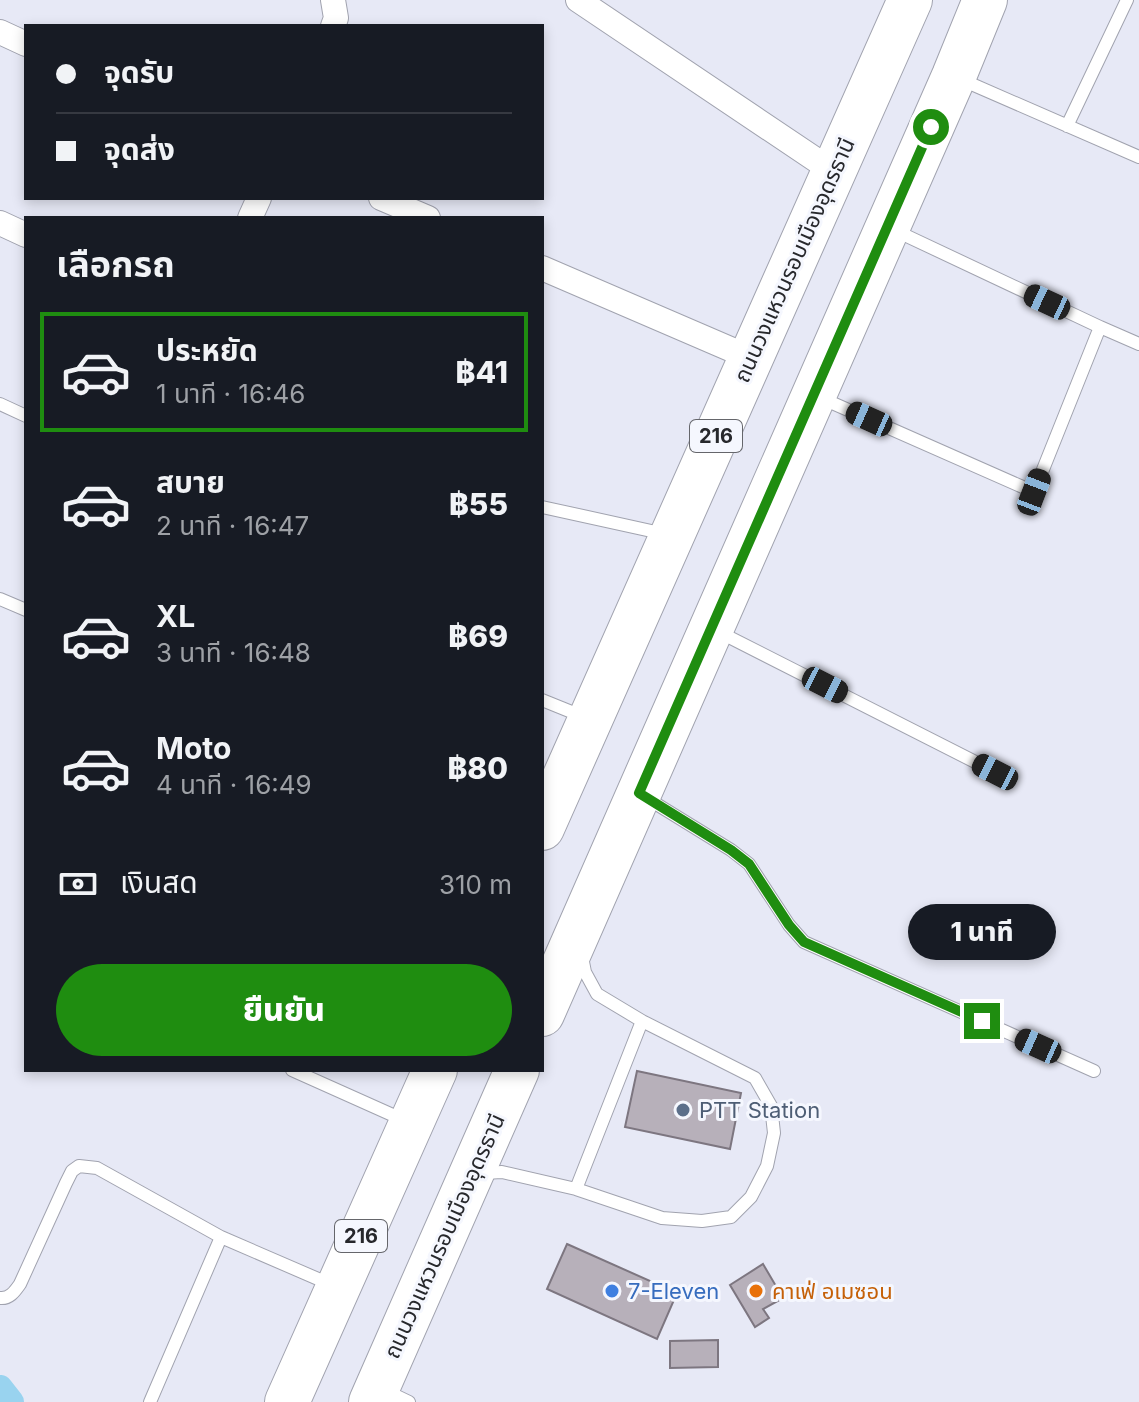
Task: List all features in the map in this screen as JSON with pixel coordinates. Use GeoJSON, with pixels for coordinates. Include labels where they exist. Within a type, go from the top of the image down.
{"type":"FeatureCollection","features":[{"type":"Feature","properties":{"kind":"highway","name":"ถนนวงแหวนรอบเมืองอุดรธานี"},"geometry":{"type":"LineString","coordinates":[[544,823],[910,0]]}},
{"type":"Feature","properties":{"kind":"highway"},"geometry":{"type":"LineString","coordinates":[[544,1009],[985,0]]}},
{"type":"Feature","properties":{"kind":"highway","name":"216"},"geometry":{"type":"LineString","coordinates":[[287,1402],[434,1072]]}},
{"type":"Feature","properties":{"kind":"highway","name":"ถนนวงแหวนรอบเมืองอุดรธานี"},"geometry":{"type":"LineString","coordinates":[[386,1397],[464,1193],[516,1072]]}},
{"type":"Feature","properties":{"kind":"street"},"geometry":{"type":"LineString","coordinates":[[333,0],[336,18],[334,24]]}},
{"type":"Feature","properties":{"kind":"street"},"geometry":{"type":"LineString","coordinates":[[578,0],[834,172]]}},
{"type":"Feature","properties":{"kind":"street"},"geometry":{"type":"LineString","coordinates":[[0,32],[24,43]]}},
{"type":"Feature","properties":{"kind":"street"},"geometry":{"type":"LineString","coordinates":[[386,200],[423,216]]}},
{"type":"Feature","properties":{"kind":"street"},"geometry":{"type":"LineString","coordinates":[[0,223],[24,234]]}},
{"type":"Feature","properties":{"kind":"street"},"geometry":{"type":"LineString","coordinates":[[544,269],[751,358]]}},
{"type":"Feature","properties":{"kind":"lane"},"geometry":{"type":"LineString","coordinates":[[1067,126],[1127,0]]}},
{"type":"Feature","properties":{"kind":"lane"},"geometry":{"type":"LineString","coordinates":[[954,76],[1139,157]]}},
{"type":"Feature","properties":{"kind":"lane"},"geometry":{"type":"LineString","coordinates":[[887,227],[1139,344]]}},
{"type":"Feature","properties":{"kind":"lane"},"geometry":{"type":"LineString","coordinates":[[814,395],[1034,492],[1100,327]]}},
{"type":"Feature","properties":{"kind":"lane"},"geometry":{"type":"LineString","coordinates":[[0,404],[24,415]]}},
{"type":"Feature","properties":{"kind":"lane"},"geometry":{"type":"LineString","coordinates":[[544,508],[672,536]]}},
{"type":"Feature","properties":{"kind":"lane"},"geometry":{"type":"LineString","coordinates":[[0,599],[24,609]]}},
{"type":"Feature","properties":{"kind":"lane"},"geometry":{"type":"LineString","coordinates":[[711,627],[995,772]]}},
{"type":"Feature","properties":{"kind":"lane"},"geometry":{"type":"LineString","coordinates":[[544,701],[590,719]]}},
{"type":"Feature","properties":{"kind":"lane"},"geometry":{"type":"LineString","coordinates":[[639,793],[749,864],[789,925],[804,942],[1094,1071]]}},
{"type":"Feature","properties":{"kind":"lane"},"geometry":{"type":"LineString","coordinates":[[464,1193],[484,1173],[502,1172],[576,1189],[662,1218],[702,1221],[731,1217],[751,1197],[767,1166],[774,1133],[771,1106],[755,1078],[642,1021],[597,994],[585,972],[577,934]]}},
{"type":"Feature","properties":{"kind":"lane"},"geometry":{"type":"LineString","coordinates":[[576,1189],[642,1021]]}},
{"type":"Feature","properties":{"kind":"lane"},"geometry":{"type":"LineString","coordinates":[[298,1072],[411,1124]]}},
{"type":"Feature","properties":{"kind":"lane"},"geometry":{"type":"LineString","coordinates":[[0,1298],[13,1294],[20,1284],[72,1171],[79,1166],[97,1168],[221,1237],[338,1288]]}},
{"type":"Feature","properties":{"kind":"lane"},"geometry":{"type":"LineString","coordinates":[[150,1402],[221,1237]]}},
{"type":"Feature","properties":{"kind":"building","name":"PTT Station"},"geometry":{"type":"Polygon","coordinates":[[[637,1071],[741,1093],[730,1149],[625,1127],[637,1071]]]}},
{"type":"Feature","properties":{"kind":"building","name":"7-Eleven"},"geometry":{"type":"Polygon","coordinates":[[[567,1244],[677,1293],[657,1339],[547,1289],[567,1244]]]}},
{"type":"Feature","properties":{"kind":"building","name":"คาเฟ่ อเมซอน"},"geometry":{"type":"Polygon","coordinates":[[[763,1264],[783,1298],[763,1309],[769,1318],[755,1327],[730,1285],[763,1264]]]}},
{"type":"Feature","properties":{"kind":"building"},"geometry":{"type":"Polygon","coordinates":[[[718,1340],[718,1367],[670,1368],[670,1341],[718,1340]]]}},
{"type":"Feature","properties":{"kind":"waterway"},"geometry":{"type":"LineString","coordinates":[[0,1388],[11,1402]]}},
{"type":"Feature","properties":{"kind":"place","name":"PTT Station"},"geometry":{"type":"Point","coordinates":[683,1110]}},
{"type":"Feature","properties":{"kind":"place","name":"7-Eleven"},"geometry":{"type":"Point","coordinates":[612,1291]}},
{"type":"Feature","properties":{"kind":"place","name":"คาเฟ่ อเมซอน"},"geometry":{"type":"Point","coordinates":[756,1291]}},
{"type":"Feature","properties":{"kind":"route"},"geometry":{"type":"LineString","coordinates":[[931,127],[639,793],[749,864],[789,925],[804,942],[982,1021]]}}]}
